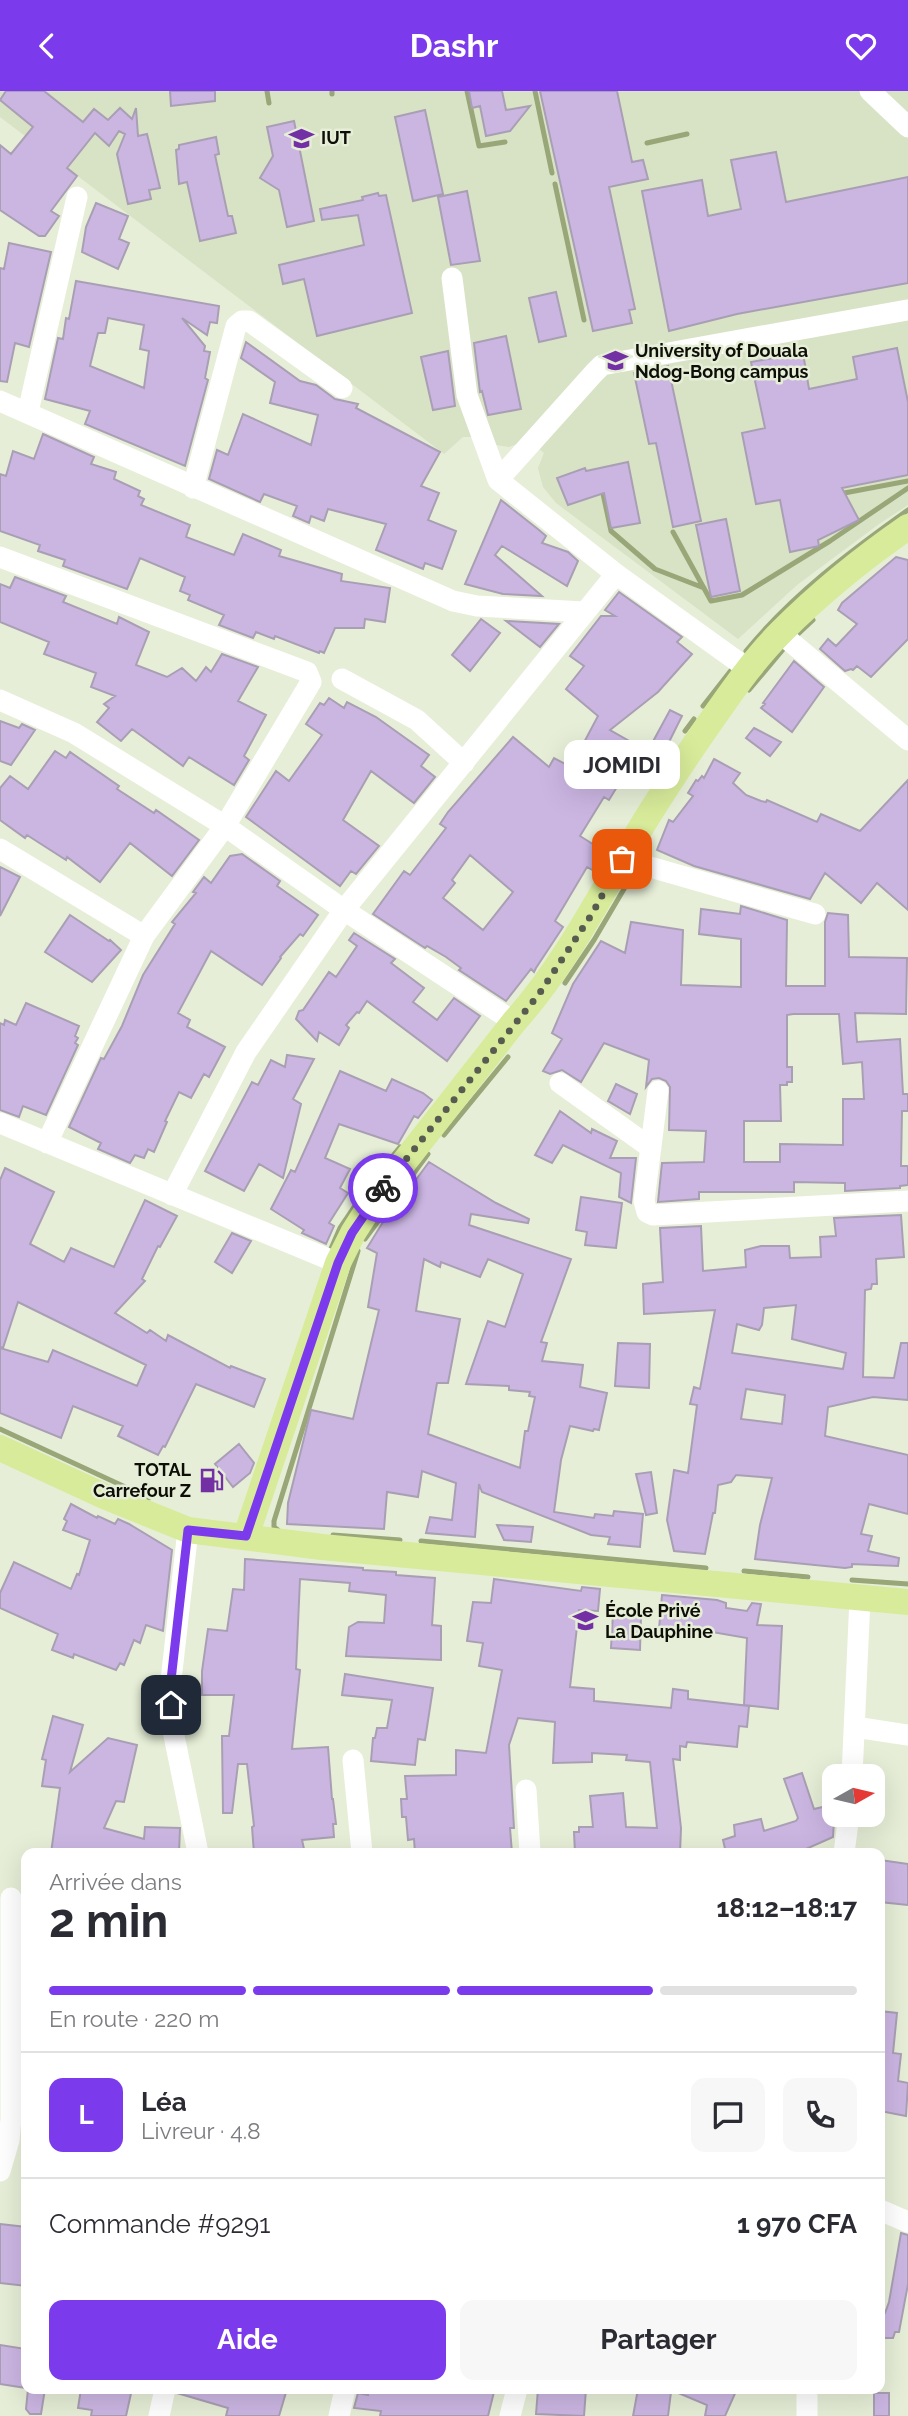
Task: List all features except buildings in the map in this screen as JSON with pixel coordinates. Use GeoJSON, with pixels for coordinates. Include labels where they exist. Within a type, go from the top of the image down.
{"type":"FeatureCollection","features":[{"type":"Feature","properties":{"kind":"main road"},"geometry":{"type":"LineString","coordinates":[[246,1536],[338,1263],[352,1233],[372,1203],[539,994],[687,754],[748,669],[780,633],[838,580],[905,535]]}},
{"type":"Feature","properties":{"kind":"main road"},"geometry":{"type":"LineString","coordinates":[[0,1448],[104,1496],[188,1530],[335,1549],[908,1602]]}},
{"type":"Feature","properties":{"kind":"street"},"geometry":{"type":"LineString","coordinates":[[870,91],[908,127]]}},
{"type":"Feature","properties":{"kind":"street"},"geometry":{"type":"LineString","coordinates":[[28,412],[78,197]]}},
{"type":"Feature","properties":{"kind":"street"},"geometry":{"type":"LineString","coordinates":[[452,278],[467,395],[498,480],[616,574],[748,669]]}},
{"type":"Feature","properties":{"kind":"street"},"geometry":{"type":"LineString","coordinates":[[498,480],[603,365],[907,310]]}},
{"type":"Feature","properties":{"kind":"street"},"geometry":{"type":"LineString","coordinates":[[193,488],[236,326],[242,321],[249,321],[342,388]]}},
{"type":"Feature","properties":{"kind":"street"},"geometry":{"type":"LineString","coordinates":[[0,401],[453,601],[477,606],[584,612]]}},
{"type":"Feature","properties":{"kind":"street"},"geometry":{"type":"LineString","coordinates":[[0,557],[307,672],[311,682],[225,826],[144,936],[47,1143]]}},
{"type":"Feature","properties":{"kind":"street"},"geometry":{"type":"LineString","coordinates":[[172,1195],[246,1052],[344,910],[616,574]]}},
{"type":"Feature","properties":{"kind":"street"},"geometry":{"type":"LineString","coordinates":[[780,633],[908,740]]}},
{"type":"Feature","properties":{"kind":"street"},"geometry":{"type":"LineString","coordinates":[[342,679],[417,719],[464,763]]}},
{"type":"Feature","properties":{"kind":"street"},"geometry":{"type":"LineString","coordinates":[[0,700],[74,733],[225,826],[344,910],[514,1023]]}},
{"type":"Feature","properties":{"kind":"street"},"geometry":{"type":"LineString","coordinates":[[0,849],[144,936]]}},
{"type":"Feature","properties":{"kind":"street"},"geometry":{"type":"LineString","coordinates":[[622,859],[815,914]]}},
{"type":"Feature","properties":{"kind":"street"},"geometry":{"type":"LineString","coordinates":[[560,1083],[651,1148]]}},
{"type":"Feature","properties":{"kind":"street"},"geometry":{"type":"LineString","coordinates":[[658,1091],[644,1201],[647,1212],[653,1215],[908,1201]]}},
{"type":"Feature","properties":{"kind":"street"},"geometry":{"type":"LineString","coordinates":[[0,1123],[338,1263]]}},
{"type":"Feature","properties":{"kind":"street"},"geometry":{"type":"LineString","coordinates":[[188,1530],[170,1689],[171,1721],[197,1848]]}},
{"type":"Feature","properties":{"kind":"street"},"geometry":{"type":"LineString","coordinates":[[853,1764],[860,1598]]}},
{"type":"Feature","properties":{"kind":"street"},"geometry":{"type":"LineString","coordinates":[[855,1727],[908,1735]]}},
{"type":"Feature","properties":{"kind":"street"},"geometry":{"type":"LineString","coordinates":[[354,1760],[362,1848]]}},
{"type":"Feature","properties":{"kind":"street"},"geometry":{"type":"LineString","coordinates":[[526,1790],[530,1848]]}},
{"type":"Feature","properties":{"kind":"street"},"geometry":{"type":"LineString","coordinates":[[845,1848],[847,1827]]}},
{"type":"Feature","properties":{"kind":"street"},"geometry":{"type":"LineString","coordinates":[[0,2171],[9,2140],[11,2119],[13,1899]]}},
{"type":"Feature","properties":{"kind":"street"},"geometry":{"type":"LineString","coordinates":[[885,2212],[908,2222]]}},
{"type":"Feature","properties":{"kind":"street"},"geometry":{"type":"LineString","coordinates":[[159,2416],[164,2394]]}},
{"type":"Feature","properties":{"kind":"street"},"geometry":{"type":"LineString","coordinates":[[339,2416],[344,2394]]}},
{"type":"Feature","properties":{"kind":"street"},"geometry":{"type":"LineString","coordinates":[[510,2416],[516,2394]]}},
{"type":"Feature","properties":{"kind":"street"},"geometry":{"type":"LineString","coordinates":[[807,2394],[807,2416]]}},
{"type":"Feature","properties":{"kind":"shaded area","name":"University of Douala Ndog-Bong campus"},"geometry":{"type":"Polygon","coordinates":[[[0,91],[908,91],[908,505],[797,585],[738,639],[556,503],[543,487],[538,468],[544,453],[525,437],[509,447],[490,444],[483,437],[463,437],[444,454],[0,117],[0,91]]]}},
{"type":"Feature","properties":{"kind":"waterway"},"geometry":{"type":"LineString","coordinates":[[267,91],[269,103]]}},
{"type":"Feature","properties":{"kind":"waterway"},"geometry":{"type":"LineString","coordinates":[[467,91],[479,146],[505,142]]}},
{"type":"Feature","properties":{"kind":"waterway"},"geometry":{"type":"LineString","coordinates":[[535,91],[552,173]]}},
{"type":"Feature","properties":{"kind":"waterway"},"geometry":{"type":"LineString","coordinates":[[647,143],[687,134]]}},
{"type":"Feature","properties":{"kind":"waterway"},"geometry":{"type":"LineString","coordinates":[[555,184],[584,320]]}},
{"type":"Feature","properties":{"kind":"waterway"},"geometry":{"type":"LineString","coordinates":[[839,494],[908,481]]}},
{"type":"Feature","properties":{"kind":"waterway"},"geometry":{"type":"LineString","coordinates":[[673,532],[711,601],[742,595],[830,541],[908,488]]}},
{"type":"Feature","properties":{"kind":"waterway"},"geometry":{"type":"LineString","coordinates":[[602,489],[611,531],[655,569],[704,588]]}},
{"type":"Feature","properties":{"kind":"waterway"},"geometry":{"type":"LineString","coordinates":[[746,651],[782,611],[822,575],[908,510]]}},
{"type":"Feature","properties":{"kind":"waterway"},"geometry":{"type":"LineString","coordinates":[[797,635],[813,620]]}},
{"type":"Feature","properties":{"kind":"waterway"},"geometry":{"type":"LineString","coordinates":[[749,690],[786,646]]}},
{"type":"Feature","properties":{"kind":"waterway"},"geometry":{"type":"LineString","coordinates":[[703,706],[732,669]]}},
{"type":"Feature","properties":{"kind":"waterway"},"geometry":{"type":"LineString","coordinates":[[685,731],[694,719]]}},
{"type":"Feature","properties":{"kind":"waterway"},"geometry":{"type":"LineString","coordinates":[[656,780],[662,770]]}},
{"type":"Feature","properties":{"kind":"waterway"},"geometry":{"type":"LineString","coordinates":[[565,983],[634,872]]}},
{"type":"Feature","properties":{"kind":"waterway"},"geometry":{"type":"LineString","coordinates":[[444,1135],[508,1057]]}},
{"type":"Feature","properties":{"kind":"waterway"},"geometry":{"type":"LineString","coordinates":[[373,1180],[400,1147]]}},
{"type":"Feature","properties":{"kind":"waterway"},"geometry":{"type":"LineString","coordinates":[[365,1239],[428,1154]]}},
{"type":"Feature","properties":{"kind":"waterway"},"geometry":{"type":"LineString","coordinates":[[330,1251],[340,1228],[365,1191]]}},
{"type":"Feature","properties":{"kind":"waterway"},"geometry":{"type":"LineString","coordinates":[[278,1530],[274,1527],[274,1521],[358,1251]]}},
{"type":"Feature","properties":{"kind":"waterway"},"geometry":{"type":"LineString","coordinates":[[0,1429],[149,1498]]}},
{"type":"Feature","properties":{"kind":"waterway"},"geometry":{"type":"LineString","coordinates":[[333,1535],[400,1540]]}},
{"type":"Feature","properties":{"kind":"waterway"},"geometry":{"type":"LineString","coordinates":[[421,1541],[706,1568]]}},
{"type":"Feature","properties":{"kind":"waterway"},"geometry":{"type":"LineString","coordinates":[[744,1571],[808,1577]]}},
{"type":"Feature","properties":{"kind":"waterway"},"geometry":{"type":"LineString","coordinates":[[852,1580],[908,1584]]}},
{"type":"Feature","properties":{"kind":"way so far"},"geometry":{"type":"LineString","coordinates":[[383,1188],[539,994],[592,914],[622,859]]}},
{"type":"Feature","properties":{"kind":"place","name":"IUT"},"geometry":{"type":"Point","coordinates":[301,138]}},
{"type":"Feature","properties":{"kind":"place","name":"University of Douala Ndog-Bong campus"},"geometry":{"type":"Point","coordinates":[615,361]}},
{"type":"Feature","properties":{"kind":"place","name":"JOMIDI"},"geometry":{"type":"Point","coordinates":[622,859]}},
{"type":"Feature","properties":{"kind":"place","name":"TOTAL Carrefour Z"},"geometry":{"type":"Point","coordinates":[211,1480]}},
{"type":"Feature","properties":{"kind":"place","name":"École Privé La Dauphine"},"geometry":{"type":"Point","coordinates":[585,1621]}},
{"type":"Feature","properties":{"kind":"route"},"geometry":{"type":"LineString","coordinates":[[171,1705],[170,1689],[188,1530],[246,1536],[338,1263],[352,1233],[383,1188]]}}]}
